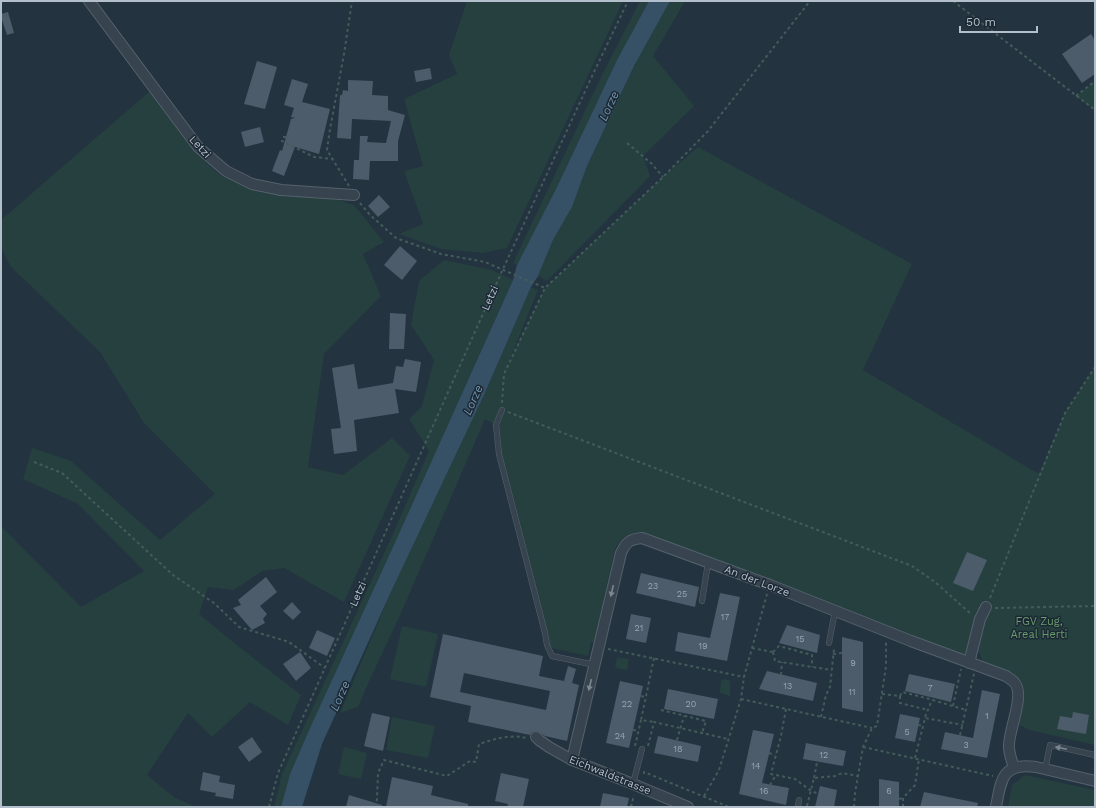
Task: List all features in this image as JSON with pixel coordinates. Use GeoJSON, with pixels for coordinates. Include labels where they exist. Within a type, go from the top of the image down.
{"type":"FeatureCollection","features":[{"type":"Feature","properties":{"kind":"street","name":"Letzi"},"geometry":{"type":"LineString","coordinates":[[89,1],[198,147],[226,171],[252,184],[281,190],[354,195]]}},
{"type":"Feature","properties":{"kind":"street","name":"An der Lorze"},"geometry":{"type":"LineString","coordinates":[[572,760],[621,552],[625,544],[632,539],[642,538],[770,585],[834,611],[1006,676],[1014,683],[1018,690],[1018,699],[1009,747],[1014,768]]}},
{"type":"Feature","properties":{"kind":"street"},"geometry":{"type":"LineString","coordinates":[[969,663],[980,619],[986,607]]}},
{"type":"Feature","properties":{"kind":"street","name":"Eichwaldstrasse"},"geometry":{"type":"LineString","coordinates":[[537,738],[549,747],[572,760],[688,807]]}},
{"type":"Feature","properties":{"kind":"street"},"geometry":{"type":"LineString","coordinates":[[996,807],[1002,779],[1008,772],[1020,766],[1036,767],[1095,780]]}},
{"type":"Feature","properties":{"kind":"lane"},"geometry":{"type":"LineString","coordinates":[[502,410],[496,425],[499,454],[547,645],[552,656],[595,664]]}},
{"type":"Feature","properties":{"kind":"lane"},"geometry":{"type":"LineString","coordinates":[[702,600],[708,563]]}},
{"type":"Feature","properties":{"kind":"lane"},"geometry":{"type":"LineString","coordinates":[[828,643],[834,611]]}},
{"type":"Feature","properties":{"kind":"lane"},"geometry":{"type":"LineString","coordinates":[[1045,770],[1050,745],[1095,755]]}},
{"type":"Feature","properties":{"kind":"lane"},"geometry":{"type":"LineString","coordinates":[[636,787],[644,751]]}},
{"type":"Feature","properties":{"kind":"lane"},"geometry":{"type":"LineString","coordinates":[[798,807],[799,800]]}},
{"type":"Feature","properties":{"kind":"path"},"geometry":{"type":"LineString","coordinates":[[352,1],[327,150],[354,195],[370,215],[396,238],[441,254],[485,262],[545,288]]}},
{"type":"Feature","properties":{"kind":"path","name":"Letzi"},"geometry":{"type":"LineString","coordinates":[[269,807],[278,773],[503,269],[628,1]]}},
{"type":"Feature","properties":{"kind":"path"},"geometry":{"type":"LineString","coordinates":[[810,1],[708,131],[663,177],[545,288],[504,374],[502,410],[912,566],[935,582],[972,614],[980,619]]}},
{"type":"Feature","properties":{"kind":"path"},"geometry":{"type":"LineString","coordinates":[[953,1],[1095,110]]}},
{"type":"Feature","properties":{"kind":"path"},"geometry":{"type":"LineString","coordinates":[[1076,96],[1095,81]]}},
{"type":"Feature","properties":{"kind":"path"},"geometry":{"type":"LineString","coordinates":[[286,137],[283,137],[282,141],[314,158],[333,159]]}},
{"type":"Feature","properties":{"kind":"path"},"geometry":{"type":"LineString","coordinates":[[627,143],[652,164],[663,177]]}},
{"type":"Feature","properties":{"kind":"path"},"geometry":{"type":"LineString","coordinates":[[1095,367],[1064,413],[986,607],[1095,606]]}},
{"type":"Feature","properties":{"kind":"path"},"geometry":{"type":"LineString","coordinates":[[34,462],[62,473],[173,575],[214,603],[239,627],[290,642],[325,668]]}},
{"type":"Feature","properties":{"kind":"path"},"geometry":{"type":"LineString","coordinates":[[704,796],[719,770],[741,699],[744,677],[770,585]]}},
{"type":"Feature","properties":{"kind":"path"},"geometry":{"type":"LineString","coordinates":[[854,807],[863,747],[872,728],[877,726],[886,666],[886,630]]}},
{"type":"Feature","properties":{"kind":"path"},"geometry":{"type":"LineString","coordinates":[[812,667],[812,655],[779,646],[774,652],[775,661],[782,662],[812,667],[831,670]]}},
{"type":"Feature","properties":{"kind":"path"},"geometry":{"type":"LineString","coordinates":[[599,647],[744,677]]}},
{"type":"Feature","properties":{"kind":"path"},"geometry":{"type":"LineString","coordinates":[[752,648],[774,652]]}},
{"type":"Feature","properties":{"kind":"path"},"geometry":{"type":"LineString","coordinates":[[833,654],[842,654]]}},
{"type":"Feature","properties":{"kind":"path"},"geometry":{"type":"LineString","coordinates":[[654,658],[641,720],[728,739]]}},
{"type":"Feature","properties":{"kind":"path"},"geometry":{"type":"LineString","coordinates":[[781,675],[782,662]]}},
{"type":"Feature","properties":{"kind":"path"},"geometry":{"type":"LineString","coordinates":[[953,706],[969,663]]}},
{"type":"Feature","properties":{"kind":"path"},"geometry":{"type":"LineString","coordinates":[[960,735],[966,710],[969,663]]}},
{"type":"Feature","properties":{"kind":"path"},"geometry":{"type":"LineString","coordinates":[[821,717],[826,695],[830,687]]}},
{"type":"Feature","properties":{"kind":"path"},"geometry":{"type":"LineString","coordinates":[[928,710],[900,703],[900,696],[902,692],[927,697],[932,700],[966,710]]}},
{"type":"Feature","properties":{"kind":"path"},"geometry":{"type":"LineString","coordinates":[[882,694],[900,696]]}},
{"type":"Feature","properties":{"kind":"path"},"geometry":{"type":"LineString","coordinates":[[641,696],[645,697]]}},
{"type":"Feature","properties":{"kind":"path"},"geometry":{"type":"LineString","coordinates":[[741,699],[872,728]]}},
{"type":"Feature","properties":{"kind":"path"},"geometry":{"type":"LineString","coordinates":[[915,758],[925,718],[932,700]]}},
{"type":"Feature","properties":{"kind":"path"},"geometry":{"type":"LineString","coordinates":[[786,709],[771,774],[795,779],[818,794]]}},
{"type":"Feature","properties":{"kind":"path"},"geometry":{"type":"LineString","coordinates":[[661,710],[684,716],[691,716],[706,721],[702,733]]}},
{"type":"Feature","properties":{"kind":"path"},"geometry":{"type":"LineString","coordinates":[[677,740],[684,716]]}},
{"type":"Feature","properties":{"kind":"path"},"geometry":{"type":"LineString","coordinates":[[925,718],[963,725]]}},
{"type":"Feature","properties":{"kind":"path"},"geometry":{"type":"LineString","coordinates":[[644,751],[654,722]]}},
{"type":"Feature","properties":{"kind":"path"},"geometry":{"type":"LineString","coordinates":[[918,725],[923,726]]}},
{"type":"Feature","properties":{"kind":"path"},"geometry":{"type":"LineString","coordinates":[[633,730],[638,731]]}},
{"type":"Feature","properties":{"kind":"path"},"geometry":{"type":"LineString","coordinates":[[375,807],[377,799],[378,773],[384,760],[447,776],[470,761],[476,762],[479,744],[499,738],[516,736],[537,738]]}},
{"type":"Feature","properties":{"kind":"path"},"geometry":{"type":"LineString","coordinates":[[863,747],[991,775],[1002,779]]}},
{"type":"Feature","properties":{"kind":"path"},"geometry":{"type":"LineString","coordinates":[[769,753],[776,755]]}},
{"type":"Feature","properties":{"kind":"path"},"geometry":{"type":"LineString","coordinates":[[899,799],[903,798],[915,784],[919,759]]}},
{"type":"Feature","properties":{"kind":"path"},"geometry":{"type":"LineString","coordinates":[[806,807],[817,762]]}},
{"type":"Feature","properties":{"kind":"path"},"geometry":{"type":"LineString","coordinates":[[640,774],[642,767]]}},
{"type":"Feature","properties":{"kind":"path"},"geometry":{"type":"LineString","coordinates":[[631,807],[636,787],[644,772],[729,807]]}},
{"type":"Feature","properties":{"kind":"path"},"geometry":{"type":"LineString","coordinates":[[814,778],[835,776],[842,773],[858,776]]}},
{"type":"Feature","properties":{"kind":"path"},"geometry":{"type":"LineString","coordinates":[[770,785],[776,775]]}},
{"type":"Feature","properties":{"kind":"path"},"geometry":{"type":"LineString","coordinates":[[903,798],[903,807]]}},
{"type":"Feature","properties":{"kind":"green space"},"geometry":{"type":"Polygon","coordinates":[[[467,1],[623,1],[507,248],[483,253],[441,249],[399,234],[423,224],[404,171],[423,166],[404,99],[457,74],[449,55],[467,1]]]}},
{"type":"Feature","properties":{"kind":"green space"},"geometry":{"type":"Polygon","coordinates":[[[640,1],[649,1],[617,60],[557,187],[517,265],[513,263],[602,75],[640,1]]]}},
{"type":"Feature","properties":{"kind":"green space"},"geometry":{"type":"Polygon","coordinates":[[[670,1],[685,1],[653,56],[694,106],[643,156],[650,176],[547,281],[538,276],[553,240],[572,207],[587,166],[634,66],[670,1]]]}},
{"type":"Feature","properties":{"kind":"green space"},"geometry":{"type":"Polygon","coordinates":[[[1095,81],[1095,110],[1076,96],[1095,81]]]}},
{"type":"Feature","properties":{"kind":"green space"},"geometry":{"type":"Polygon","coordinates":[[[150,91],[194,152],[220,175],[254,190],[338,200],[354,205],[384,242],[363,254],[381,296],[324,354],[308,467],[343,475],[392,438],[410,456],[344,602],[284,568],[262,571],[234,590],[208,587],[199,614],[301,695],[288,725],[250,702],[212,737],[188,713],[147,775],[174,797],[196,807],[1,807],[1,526],[81,607],[144,571],[78,504],[23,479],[32,448],[71,461],[160,540],[215,494],[144,423],[100,352],[11,267],[1,247],[1,220],[150,91]]]}},
{"type":"Feature","properties":{"kind":"green space","name":"FGV Zug, Areal Herti"},"geometry":{"type":"Polygon","coordinates":[[[698,147],[912,264],[863,370],[1039,474],[1065,413],[1095,367],[1095,745],[1030,730],[1017,724],[1022,687],[984,663],[978,651],[976,637],[966,657],[642,532],[626,536],[620,541],[615,549],[594,643],[591,642],[588,656],[555,649],[547,645],[499,454],[496,425],[485,419],[401,613],[358,707],[340,713],[390,594],[484,395],[531,287],[538,290],[508,364],[545,288],[663,177],[698,147]]]}},
{"type":"Feature","properties":{"kind":"green space"},"geometry":{"type":"Polygon","coordinates":[[[444,260],[492,270],[513,280],[310,728],[290,774],[281,807],[274,807],[282,774],[392,536],[429,451],[409,419],[422,406],[434,360],[411,325],[419,281],[444,260]]]}},
{"type":"Feature","properties":{"kind":"green space"},"geometry":{"type":"Polygon","coordinates":[[[402,626],[438,634],[426,687],[390,679],[402,626]]]}},
{"type":"Feature","properties":{"kind":"green space"},"geometry":{"type":"Polygon","coordinates":[[[617,657],[629,659],[627,670],[615,668],[617,657]]]}},
{"type":"Feature","properties":{"kind":"green space"},"geometry":{"type":"Polygon","coordinates":[[[725,679],[730,681],[730,696],[720,693],[721,681],[725,679]]]}},
{"type":"Feature","properties":{"kind":"green space"},"geometry":{"type":"Polygon","coordinates":[[[392,717],[435,726],[428,758],[386,750],[392,717]]]}},
{"type":"Feature","properties":{"kind":"green space"},"geometry":{"type":"Polygon","coordinates":[[[344,747],[367,753],[361,779],[338,774],[344,747]]]}},
{"type":"Feature","properties":{"kind":"green space"},"geometry":{"type":"Polygon","coordinates":[[[1025,775],[1095,790],[1095,807],[1008,807],[1012,785],[1025,775]]]}},
{"type":"Feature","properties":{"kind":"water","name":"Lorze"},"geometry":{"type":"Polygon","coordinates":[[[649,1],[670,1],[634,66],[587,166],[572,207],[553,240],[484,395],[390,594],[322,744],[302,807],[281,807],[290,774],[310,728],[513,280],[517,265],[557,187],[617,60],[649,1]]]}},
{"type":"Feature","properties":{"kind":"building"},"geometry":{"type":"Polygon","coordinates":[[[8,12],[14,33],[7,35],[1,14],[8,12]]]}},
{"type":"Feature","properties":{"kind":"building"},"geometry":{"type":"Polygon","coordinates":[[[1091,34],[1095,40],[1095,74],[1082,83],[1062,54],[1091,34]]]}},
{"type":"Feature","properties":{"kind":"building"},"geometry":{"type":"Polygon","coordinates":[[[257,61],[277,67],[265,109],[244,104],[257,61]]]}},
{"type":"Feature","properties":{"kind":"building"},"geometry":{"type":"Polygon","coordinates":[[[430,68],[432,79],[416,82],[414,71],[430,68]]]}},
{"type":"Feature","properties":{"kind":"building"},"geometry":{"type":"Polygon","coordinates":[[[292,79],[308,84],[302,102],[330,109],[319,154],[295,147],[284,176],[272,171],[280,150],[282,151],[291,119],[295,118],[291,117],[294,108],[284,105],[292,79]]]}},
{"type":"Feature","properties":{"kind":"building"},"geometry":{"type":"Polygon","coordinates":[[[348,80],[373,81],[372,95],[388,96],[388,110],[405,115],[398,141],[398,161],[370,161],[369,180],[353,179],[354,160],[359,160],[360,136],[368,136],[367,142],[386,143],[391,121],[352,119],[351,139],[337,138],[340,95],[342,95],[343,90],[348,91],[348,80]]]}},
{"type":"Feature","properties":{"kind":"building"},"geometry":{"type":"Polygon","coordinates":[[[260,127],[264,142],[245,147],[241,132],[260,127]]]}},
{"type":"Feature","properties":{"kind":"building"},"geometry":{"type":"Polygon","coordinates":[[[379,195],[390,207],[378,217],[368,206],[379,195]]]}},
{"type":"Feature","properties":{"kind":"building"},"geometry":{"type":"Polygon","coordinates":[[[400,246],[417,261],[402,280],[384,265],[400,246]]]}},
{"type":"Feature","properties":{"kind":"building"},"geometry":{"type":"Polygon","coordinates":[[[390,313],[406,314],[404,349],[389,349],[390,313]]]}},
{"type":"Feature","properties":{"kind":"building"},"geometry":{"type":"Polygon","coordinates":[[[405,359],[421,362],[416,392],[395,389],[399,413],[354,420],[357,451],[334,454],[331,429],[341,428],[332,368],[354,364],[358,389],[393,383],[396,366],[403,367],[405,359]]]}},
{"type":"Feature","properties":{"kind":"building"},"geometry":{"type":"Polygon","coordinates":[[[967,552],[987,560],[973,591],[953,583],[967,552]]]}},
{"type":"Feature","properties":{"kind":"building"},"geometry":{"type":"Polygon","coordinates":[[[641,573],[699,587],[695,607],[636,593],[641,573]]]}},
{"type":"Feature","properties":{"kind":"building"},"geometry":{"type":"Polygon","coordinates":[[[266,577],[277,592],[260,606],[267,614],[263,619],[265,623],[252,630],[233,608],[241,605],[238,600],[266,577]]]}},
{"type":"Feature","properties":{"kind":"building"},"geometry":{"type":"Polygon","coordinates":[[[720,593],[740,597],[727,661],[675,651],[678,632],[710,638],[720,593]]]}},
{"type":"Feature","properties":{"kind":"building"},"geometry":{"type":"Polygon","coordinates":[[[292,602],[301,612],[293,620],[283,611],[292,602]]]}},
{"type":"Feature","properties":{"kind":"building"},"geometry":{"type":"Polygon","coordinates":[[[631,614],[651,618],[646,643],[626,639],[631,614]]]}},
{"type":"Feature","properties":{"kind":"building"},"geometry":{"type":"Polygon","coordinates":[[[787,625],[820,635],[817,653],[779,643],[787,625]]]}},
{"type":"Feature","properties":{"kind":"building"},"geometry":{"type":"Polygon","coordinates":[[[317,630],[335,638],[327,656],[309,648],[317,630]]]}},
{"type":"Feature","properties":{"kind":"building"},"geometry":{"type":"Polygon","coordinates":[[[443,634],[543,656],[539,676],[564,681],[568,666],[576,669],[572,683],[579,685],[567,741],[545,736],[537,731],[532,732],[530,735],[468,722],[471,706],[430,697],[443,634]],[[464,673],[460,692],[546,710],[550,691],[464,673]]]}},
{"type":"Feature","properties":{"kind":"building"},"geometry":{"type":"Polygon","coordinates":[[[842,637],[863,642],[863,712],[842,708],[842,637]]]}},
{"type":"Feature","properties":{"kind":"building"},"geometry":{"type":"Polygon","coordinates":[[[300,652],[311,668],[296,681],[283,664],[300,652]]]}},
{"type":"Feature","properties":{"kind":"building"},"geometry":{"type":"Polygon","coordinates":[[[767,671],[817,683],[813,701],[759,689],[767,671]]]}},
{"type":"Feature","properties":{"kind":"building"},"geometry":{"type":"Polygon","coordinates":[[[909,674],[955,684],[951,702],[905,691],[909,674]]]}},
{"type":"Feature","properties":{"kind":"building"},"geometry":{"type":"Polygon","coordinates":[[[620,681],[643,686],[629,748],[606,743],[620,681]]]}},
{"type":"Feature","properties":{"kind":"building"},"geometry":{"type":"Polygon","coordinates":[[[668,689],[718,699],[714,719],[664,709],[668,689]]]}},
{"type":"Feature","properties":{"kind":"building"},"geometry":{"type":"Polygon","coordinates":[[[982,690],[1000,694],[987,758],[941,749],[945,732],[973,738],[982,690]]]}},
{"type":"Feature","properties":{"kind":"building"},"geometry":{"type":"Polygon","coordinates":[[[1073,712],[1089,715],[1086,734],[1057,729],[1060,716],[1072,718],[1073,712]]]}},
{"type":"Feature","properties":{"kind":"building"},"geometry":{"type":"Polygon","coordinates":[[[372,713],[390,717],[383,751],[364,746],[372,713]]]}},
{"type":"Feature","properties":{"kind":"building"},"geometry":{"type":"Polygon","coordinates":[[[900,714],[920,718],[915,742],[895,738],[900,714]]]}},
{"type":"Feature","properties":{"kind":"building"},"geometry":{"type":"Polygon","coordinates":[[[753,730],[774,734],[762,783],[789,788],[786,805],[739,794],[753,730]]]}},
{"type":"Feature","properties":{"kind":"building"},"geometry":{"type":"Polygon","coordinates":[[[658,736],[701,746],[698,762],[654,753],[658,736]]]}},
{"type":"Feature","properties":{"kind":"building"},"geometry":{"type":"Polygon","coordinates":[[[252,737],[262,752],[249,762],[238,747],[252,737]]]}},
{"type":"Feature","properties":{"kind":"building"},"geometry":{"type":"Polygon","coordinates":[[[806,743],[846,751],[843,766],[803,759],[806,743]]]}},
{"type":"Feature","properties":{"kind":"building"},"geometry":{"type":"Polygon","coordinates":[[[203,772],[220,776],[219,782],[235,785],[233,799],[215,796],[216,793],[200,790],[203,772]]]}},
{"type":"Feature","properties":{"kind":"building"},"geometry":{"type":"Polygon","coordinates":[[[501,773],[529,779],[523,807],[507,807],[508,804],[495,801],[501,773]]]}},
{"type":"Feature","properties":{"kind":"building"},"geometry":{"type":"Polygon","coordinates":[[[392,777],[433,786],[431,795],[468,804],[468,807],[386,807],[392,777]]]}},
{"type":"Feature","properties":{"kind":"building"},"geometry":{"type":"Polygon","coordinates":[[[879,779],[899,782],[899,807],[879,807],[879,779]]]}},
{"type":"Feature","properties":{"kind":"building"},"geometry":{"type":"Polygon","coordinates":[[[820,786],[837,790],[834,807],[815,807],[820,786]]]}},
{"type":"Feature","properties":{"kind":"building"},"geometry":{"type":"Polygon","coordinates":[[[924,792],[978,803],[977,807],[920,807],[924,792]]]}},
{"type":"Feature","properties":{"kind":"building"},"geometry":{"type":"Polygon","coordinates":[[[603,793],[629,798],[627,807],[600,807],[603,793]]]}},
{"type":"Feature","properties":{"kind":"building"},"geometry":{"type":"Polygon","coordinates":[[[349,795],[382,805],[382,807],[346,807],[349,795]]]}}]}
